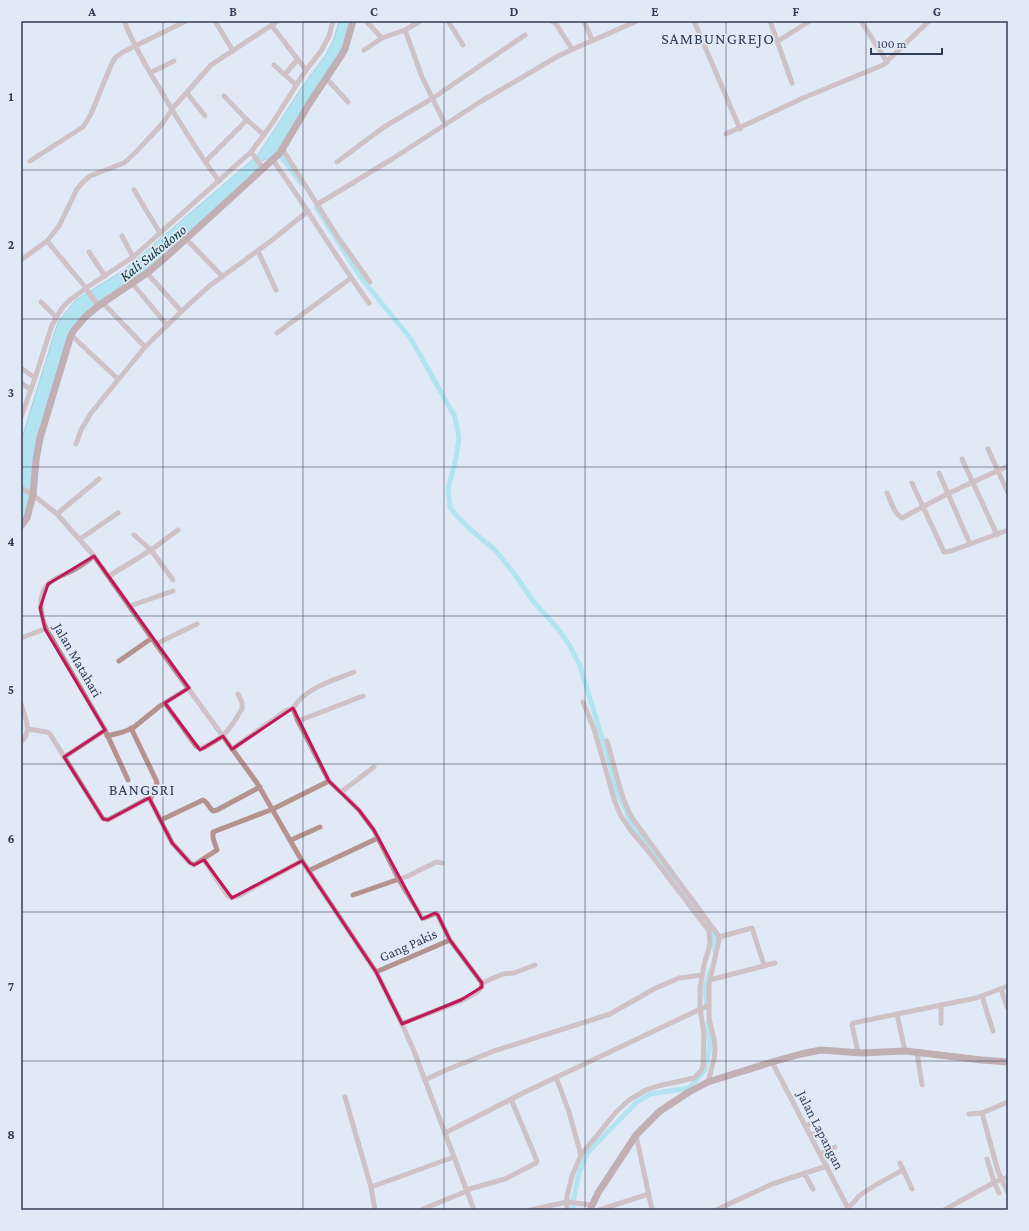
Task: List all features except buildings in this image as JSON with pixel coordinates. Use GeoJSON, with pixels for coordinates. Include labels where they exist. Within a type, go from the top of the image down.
{"type":"FeatureCollection","features":[{"type":"Feature","properties":{"kind":"main road"},"geometry":{"type":"LineString","coordinates":[[21,526],[27,518],[33,495],[39,442],[71,335],[86,316],[99,305],[147,273],[186,239],[262,166],[278,155],[345,49],[353,21]]}},
{"type":"Feature","properties":{"kind":"main road"},"geometry":{"type":"LineString","coordinates":[[591,1208],[598,1193],[636,1135],[660,1112],[689,1092],[708,1082],[800,1054],[821,1050],[855,1052],[905,1051],[1008,1062]]}},
{"type":"Feature","properties":{"kind":"street"},"geometry":{"type":"LineString","coordinates":[[124,21],[135,47],[150,73],[205,162],[219,181]]}},
{"type":"Feature","properties":{"kind":"street"},"geometry":{"type":"LineString","coordinates":[[30,161],[83,127],[92,114],[112,64],[116,58],[123,52],[186,21]]}},
{"type":"Feature","properties":{"kind":"street"},"geometry":{"type":"LineString","coordinates":[[215,21],[233,51]]}},
{"type":"Feature","properties":{"kind":"street"},"geometry":{"type":"LineString","coordinates":[[21,260],[47,241],[59,226],[77,189],[84,181],[90,176],[124,162],[136,152],[163,123],[172,109],[210,65],[278,21]]}},
{"type":"Feature","properties":{"kind":"street"},"geometry":{"type":"LineString","coordinates":[[21,417],[52,325],[65,305],[133,257],[219,181],[253,154],[296,85],[327,42],[333,21]]}},
{"type":"Feature","properties":{"kind":"street"},"geometry":{"type":"LineString","coordinates":[[366,21],[382,38]]}},
{"type":"Feature","properties":{"kind":"street"},"geometry":{"type":"LineString","coordinates":[[364,50],[382,38],[404,30],[420,21]]}},
{"type":"Feature","properties":{"kind":"street"},"geometry":{"type":"LineString","coordinates":[[448,21],[463,45]]}},
{"type":"Feature","properties":{"kind":"street"},"geometry":{"type":"LineString","coordinates":[[551,21],[556,24],[572,49]]}},
{"type":"Feature","properties":{"kind":"street"},"geometry":{"type":"LineString","coordinates":[[584,21],[592,40]]}},
{"type":"Feature","properties":{"kind":"street"},"geometry":{"type":"LineString","coordinates":[[318,204],[392,160],[445,124],[503,88],[560,55],[637,21]]}},
{"type":"Feature","properties":{"kind":"street"},"geometry":{"type":"LineString","coordinates":[[694,21],[740,129]]}},
{"type":"Feature","properties":{"kind":"street"},"geometry":{"type":"LineString","coordinates":[[770,21],[792,83]]}},
{"type":"Feature","properties":{"kind":"street"},"geometry":{"type":"LineString","coordinates":[[778,41],[810,21]]}},
{"type":"Feature","properties":{"kind":"street"},"geometry":{"type":"LineString","coordinates":[[861,21],[887,62]]}},
{"type":"Feature","properties":{"kind":"street"},"geometry":{"type":"LineString","coordinates":[[726,134],[740,129],[803,98],[877,68],[887,62],[929,21]]}},
{"type":"Feature","properties":{"kind":"street"},"geometry":{"type":"LineString","coordinates":[[272,26],[306,70]]}},
{"type":"Feature","properties":{"kind":"street"},"geometry":{"type":"LineString","coordinates":[[404,30],[422,77],[445,124]]}},
{"type":"Feature","properties":{"kind":"street"},"geometry":{"type":"LineString","coordinates":[[337,162],[384,127],[433,98],[525,35]]}},
{"type":"Feature","properties":{"kind":"street"},"geometry":{"type":"LineString","coordinates":[[285,74],[298,59]]}},
{"type":"Feature","properties":{"kind":"street"},"geometry":{"type":"LineString","coordinates":[[150,73],[174,61]]}},
{"type":"Feature","properties":{"kind":"street"},"geometry":{"type":"LineString","coordinates":[[274,65],[296,85]]}},
{"type":"Feature","properties":{"kind":"street"},"geometry":{"type":"LineString","coordinates":[[326,78],[348,102]]}},
{"type":"Feature","properties":{"kind":"street"},"geometry":{"type":"LineString","coordinates":[[187,93],[206,116]]}},
{"type":"Feature","properties":{"kind":"street"},"geometry":{"type":"LineString","coordinates":[[224,96],[264,135]]}},
{"type":"Feature","properties":{"kind":"street"},"geometry":{"type":"LineString","coordinates":[[205,162],[248,120]]}},
{"type":"Feature","properties":{"kind":"street"},"geometry":{"type":"LineString","coordinates":[[253,154],[262,166]]}},
{"type":"Feature","properties":{"kind":"street"},"geometry":{"type":"LineString","coordinates":[[278,155],[318,204],[370,282]]}},
{"type":"Feature","properties":{"kind":"street"},"geometry":{"type":"LineString","coordinates":[[278,155],[308,211],[369,303]]}},
{"type":"Feature","properties":{"kind":"street"},"geometry":{"type":"LineString","coordinates":[[134,190],[160,233]]}},
{"type":"Feature","properties":{"kind":"street"},"geometry":{"type":"LineString","coordinates":[[76,444],[81,430],[91,413],[145,347],[181,311],[222,276],[258,251],[308,211]]}},
{"type":"Feature","properties":{"kind":"street"},"geometry":{"type":"LineString","coordinates":[[122,236],[133,257]]}},
{"type":"Feature","properties":{"kind":"street"},"geometry":{"type":"LineString","coordinates":[[186,239],[222,276]]}},
{"type":"Feature","properties":{"kind":"street"},"geometry":{"type":"LineString","coordinates":[[47,241],[99,305],[145,347]]}},
{"type":"Feature","properties":{"kind":"street"},"geometry":{"type":"LineString","coordinates":[[258,251],[276,290]]}},
{"type":"Feature","properties":{"kind":"street"},"geometry":{"type":"LineString","coordinates":[[89,252],[105,276]]}},
{"type":"Feature","properties":{"kind":"street"},"geometry":{"type":"LineString","coordinates":[[147,273],[181,311]]}},
{"type":"Feature","properties":{"kind":"street"},"geometry":{"type":"LineString","coordinates":[[277,333],[351,278]]}},
{"type":"Feature","properties":{"kind":"street"},"geometry":{"type":"LineString","coordinates":[[132,284],[167,325]]}},
{"type":"Feature","properties":{"kind":"street"},"geometry":{"type":"LineString","coordinates":[[41,302],[56,317]]}},
{"type":"Feature","properties":{"kind":"street"},"geometry":{"type":"LineString","coordinates":[[71,335],[118,379]]}},
{"type":"Feature","properties":{"kind":"street"},"geometry":{"type":"LineString","coordinates":[[21,368],[35,378]]}},
{"type":"Feature","properties":{"kind":"street"},"geometry":{"type":"LineString","coordinates":[[21,383],[31,390]]}},
{"type":"Feature","properties":{"kind":"street"},"geometry":{"type":"LineString","coordinates":[[988,449],[1008,493]]}},
{"type":"Feature","properties":{"kind":"street"},"geometry":{"type":"LineString","coordinates":[[962,459],[997,535]]}},
{"type":"Feature","properties":{"kind":"street"},"geometry":{"type":"LineString","coordinates":[[887,493],[894,510],[900,518],[947,494],[1008,466]]}},
{"type":"Feature","properties":{"kind":"street"},"geometry":{"type":"LineString","coordinates":[[939,473],[970,544]]}},
{"type":"Feature","properties":{"kind":"street"},"geometry":{"type":"LineString","coordinates":[[58,514],[99,479]]}},
{"type":"Feature","properties":{"kind":"street"},"geometry":{"type":"LineString","coordinates":[[912,483],[944,552],[950,552],[1008,530]]}},
{"type":"Feature","properties":{"kind":"street"},"geometry":{"type":"LineString","coordinates":[[21,488],[58,514],[94,556],[260,787],[302,861],[310,870],[376,972],[402,1024],[425,1080],[474,1210]]}},
{"type":"Feature","properties":{"kind":"street"},"geometry":{"type":"LineString","coordinates":[[80,539],[118,513]]}},
{"type":"Feature","properties":{"kind":"street"},"geometry":{"type":"LineString","coordinates":[[108,576],[151,550],[178,530]]}},
{"type":"Feature","properties":{"kind":"street"},"geometry":{"type":"LineString","coordinates":[[134,535],[151,550],[173,580]]}},
{"type":"Feature","properties":{"kind":"street","name":"Jalan Matahari"},"geometry":{"type":"LineString","coordinates":[[94,556],[77,568],[48,584],[44,591],[40,608],[45,629],[104,730],[128,780]]}},
{"type":"Feature","properties":{"kind":"street"},"geometry":{"type":"LineString","coordinates":[[130,606],[174,591]]}},
{"type":"Feature","properties":{"kind":"street"},"geometry":{"type":"LineString","coordinates":[[156,644],[197,624]]}},
{"type":"Feature","properties":{"kind":"street"},"geometry":{"type":"LineString","coordinates":[[21,638],[45,629]]}},
{"type":"Feature","properties":{"kind":"street"},"geometry":{"type":"LineString","coordinates":[[119,661],[152,638]]}},
{"type":"Feature","properties":{"kind":"street"},"geometry":{"type":"LineString","coordinates":[[232,749],[287,710],[293,708],[304,694],[323,684],[354,672]]}},
{"type":"Feature","properties":{"kind":"street"},"geometry":{"type":"LineString","coordinates":[[107,736],[123,732],[131,728],[189,688]]}},
{"type":"Feature","properties":{"kind":"street"},"geometry":{"type":"LineString","coordinates":[[165,704],[196,746],[203,748],[223,736],[232,725],[242,709],[242,703],[238,694]]}},
{"type":"Feature","properties":{"kind":"street"},"geometry":{"type":"LineString","coordinates":[[298,721],[364,696]]}},
{"type":"Feature","properties":{"kind":"street"},"geometry":{"type":"LineString","coordinates":[[571,1202],[567,1196],[572,1176],[581,1156],[616,1112],[629,1100],[658,1086],[694,1078],[699,1075],[704,1066],[705,1007],[702,975],[710,944],[709,931],[620,816],[594,729],[583,702]]}},
{"type":"Feature","properties":{"kind":"street"},"geometry":{"type":"LineString","coordinates":[[21,704],[28,729],[25,739],[21,742]]}},
{"type":"Feature","properties":{"kind":"street"},"geometry":{"type":"LineString","coordinates":[[293,708],[298,721],[329,781],[359,810],[374,830],[399,879],[422,917],[424,918],[437,913],[450,940],[482,983],[482,987],[479,991],[402,1024]]}},
{"type":"Feature","properties":{"kind":"street"},"geometry":{"type":"LineString","coordinates":[[131,728],[157,783],[150,800]]}},
{"type":"Feature","properties":{"kind":"street"},"geometry":{"type":"LineString","coordinates":[[28,729],[47,732],[103,819],[108,820],[147,799],[150,800]]}},
{"type":"Feature","properties":{"kind":"street"},"geometry":{"type":"LineString","coordinates":[[64,757],[104,730]]}},
{"type":"Feature","properties":{"kind":"street"},"geometry":{"type":"LineString","coordinates":[[607,741],[621,793],[632,818],[716,930],[719,937],[705,1007],[709,1018],[715,1049],[708,1082]]}},
{"type":"Feature","properties":{"kind":"street"},"geometry":{"type":"LineString","coordinates":[[341,792],[374,767]]}},
{"type":"Feature","properties":{"kind":"street"},"geometry":{"type":"LineString","coordinates":[[150,800],[172,843],[190,863],[194,865],[204,860],[217,850],[213,838],[213,832],[273,809],[329,781]]}},
{"type":"Feature","properties":{"kind":"street"},"geometry":{"type":"LineString","coordinates":[[161,820],[203,800],[213,811],[217,810],[260,787]]}},
{"type":"Feature","properties":{"kind":"street"},"geometry":{"type":"LineString","coordinates":[[291,840],[320,827]]}},
{"type":"Feature","properties":{"kind":"street"},"geometry":{"type":"LineString","coordinates":[[310,870],[378,838]]}},
{"type":"Feature","properties":{"kind":"street"},"geometry":{"type":"LineString","coordinates":[[204,860],[227,895],[232,898],[302,861]]}},
{"type":"Feature","properties":{"kind":"street"},"geometry":{"type":"LineString","coordinates":[[353,895],[415,873],[436,862],[442,863]]}},
{"type":"Feature","properties":{"kind":"street"},"geometry":{"type":"LineString","coordinates":[[719,937],[752,928],[764,965]]}},
{"type":"Feature","properties":{"kind":"street","name":"Gang Pakis"},"geometry":{"type":"LineString","coordinates":[[376,972],[450,940]]}},
{"type":"Feature","properties":{"kind":"street"},"geometry":{"type":"LineString","coordinates":[[710,980],[775,962]]}},
{"type":"Feature","properties":{"kind":"street"},"geometry":{"type":"LineString","coordinates":[[482,983],[503,974],[514,973],[535,965]]}},
{"type":"Feature","properties":{"kind":"street"},"geometry":{"type":"LineString","coordinates":[[425,1080],[494,1051],[610,1014],[654,989],[678,978],[702,975]]}},
{"type":"Feature","properties":{"kind":"street"},"geometry":{"type":"LineString","coordinates":[[855,1052],[852,1024],[941,1006],[982,996],[1008,986]]}},
{"type":"Feature","properties":{"kind":"street"},"geometry":{"type":"LineString","coordinates":[[1001,989],[1007,1007]]}},
{"type":"Feature","properties":{"kind":"street"},"geometry":{"type":"LineString","coordinates":[[982,996],[993,1031]]}},
{"type":"Feature","properties":{"kind":"street"},"geometry":{"type":"LineString","coordinates":[[941,1006],[941,1023]]}},
{"type":"Feature","properties":{"kind":"street"},"geometry":{"type":"LineString","coordinates":[[445,1133],[556,1077],[705,1007]]}},
{"type":"Feature","properties":{"kind":"street"},"geometry":{"type":"LineString","coordinates":[[897,1014],[905,1051]]}},
{"type":"Feature","properties":{"kind":"street"},"geometry":{"type":"LineString","coordinates":[[917,1052],[922,1085]]}},
{"type":"Feature","properties":{"kind":"street","name":"Jalan Lapangan"},"geometry":{"type":"LineString","coordinates":[[772,1062],[848,1209]]}},
{"type":"Feature","properties":{"kind":"street"},"geometry":{"type":"LineString","coordinates":[[556,1077],[569,1112],[581,1156]]}},
{"type":"Feature","properties":{"kind":"street"},"geometry":{"type":"LineString","coordinates":[[345,1097],[371,1187],[375,1210]]}},
{"type":"Feature","properties":{"kind":"street"},"geometry":{"type":"LineString","coordinates":[[423,1209],[467,1190],[505,1179],[536,1163],[537,1161],[511,1099]]}},
{"type":"Feature","properties":{"kind":"street"},"geometry":{"type":"LineString","coordinates":[[969,1114],[982,1113],[1008,1102]]}},
{"type":"Feature","properties":{"kind":"street"},"geometry":{"type":"LineString","coordinates":[[982,1113],[998,1171],[1008,1193]]}},
{"type":"Feature","properties":{"kind":"street"},"geometry":{"type":"LineString","coordinates":[[806,1126],[812,1123]]}},
{"type":"Feature","properties":{"kind":"street"},"geometry":{"type":"LineString","coordinates":[[811,1135],[818,1132]]}},
{"type":"Feature","properties":{"kind":"street"},"geometry":{"type":"LineString","coordinates":[[636,1135],[652,1210]]}},
{"type":"Feature","properties":{"kind":"street"},"geometry":{"type":"LineString","coordinates":[[820,1154],[835,1147]]}},
{"type":"Feature","properties":{"kind":"street"},"geometry":{"type":"LineString","coordinates":[[371,1187],[454,1157]]}},
{"type":"Feature","properties":{"kind":"street"},"geometry":{"type":"LineString","coordinates":[[987,1158],[999,1193]]}},
{"type":"Feature","properties":{"kind":"street"},"geometry":{"type":"LineString","coordinates":[[900,1163],[912,1190]]}},
{"type":"Feature","properties":{"kind":"street"},"geometry":{"type":"LineString","coordinates":[[716,1210],[772,1184],[827,1166]]}},
{"type":"Feature","properties":{"kind":"street"},"geometry":{"type":"LineString","coordinates":[[848,1209],[858,1197],[903,1170]]}},
{"type":"Feature","properties":{"kind":"street"},"geometry":{"type":"LineString","coordinates":[[804,1173],[813,1189]]}},
{"type":"Feature","properties":{"kind":"street"},"geometry":{"type":"LineString","coordinates":[[944,1210],[953,1208],[995,1182],[1008,1177]]}},
{"type":"Feature","properties":{"kind":"street"},"geometry":{"type":"LineString","coordinates":[[598,1210],[649,1194]]}},
{"type":"Feature","properties":{"kind":"street"},"geometry":{"type":"LineString","coordinates":[[567,1210],[571,1202]]}},
{"type":"Feature","properties":{"kind":"street"},"geometry":{"type":"LineString","coordinates":[[530,1210],[571,1202],[591,1208]]}},
{"type":"Feature","properties":{"kind":"highlighted area"},"geometry":{"type":"Polygon","coordinates":[[[94,556],[189,688],[165,703],[200,750],[223,736],[232,749],[293,708],[329,781],[359,810],[374,830],[422,919],[435,913],[438,915],[450,940],[482,983],[482,987],[461,1000],[402,1024],[376,972],[302,861],[232,898],[204,860],[194,865],[190,863],[172,843],[149,798],[108,820],[103,819],[64,757],[105,730],[45,629],[40,608],[48,584],[94,556]]]}},
{"type":"Feature","properties":{"kind":"water","name":"Kali Sukodono"},"geometry":{"type":"Polygon","coordinates":[[[339,21],[350,21],[341,54],[273,157],[261,162],[257,169],[234,192],[153,267],[68,334],[36,444],[33,488],[26,514],[21,520],[22,438],[58,322],[76,300],[124,270],[258,155],[302,87],[326,55],[334,39],[339,21]]]}},
{"type":"Feature","properties":{"kind":"waterway"},"geometry":{"type":"LineString","coordinates":[[277,151],[301,183]]}},
{"type":"Feature","properties":{"kind":"waterway"},"geometry":{"type":"LineString","coordinates":[[316,207],[361,278],[411,339],[455,417],[459,438],[456,458],[448,489],[450,507],[472,531],[495,550],[516,576],[533,601],[559,630],[570,646],[580,666],[611,767],[617,794],[626,810],[632,827],[658,858],[703,918]]}},
{"type":"Feature","properties":{"kind":"waterway"},"geometry":{"type":"LineString","coordinates":[[709,926],[714,936],[715,952]]}},
{"type":"Feature","properties":{"kind":"waterway"},"geometry":{"type":"LineString","coordinates":[[707,1008],[705,988],[710,971]]}},
{"type":"Feature","properties":{"kind":"waterway"},"geometry":{"type":"LineString","coordinates":[[573,1210],[573,1202],[579,1173],[588,1152],[637,1102],[650,1094],[689,1088],[705,1070],[710,1045],[708,1022]]}},
{"type":"Feature","properties":{"kind":"district","name":"SAMBUNGREJO"},"geometry":{"type":"Point","coordinates":[718,38]}},
{"type":"Feature","properties":{"kind":"district","name":"BANGSRI"},"geometry":{"type":"Point","coordinates":[142,789]}}]}
